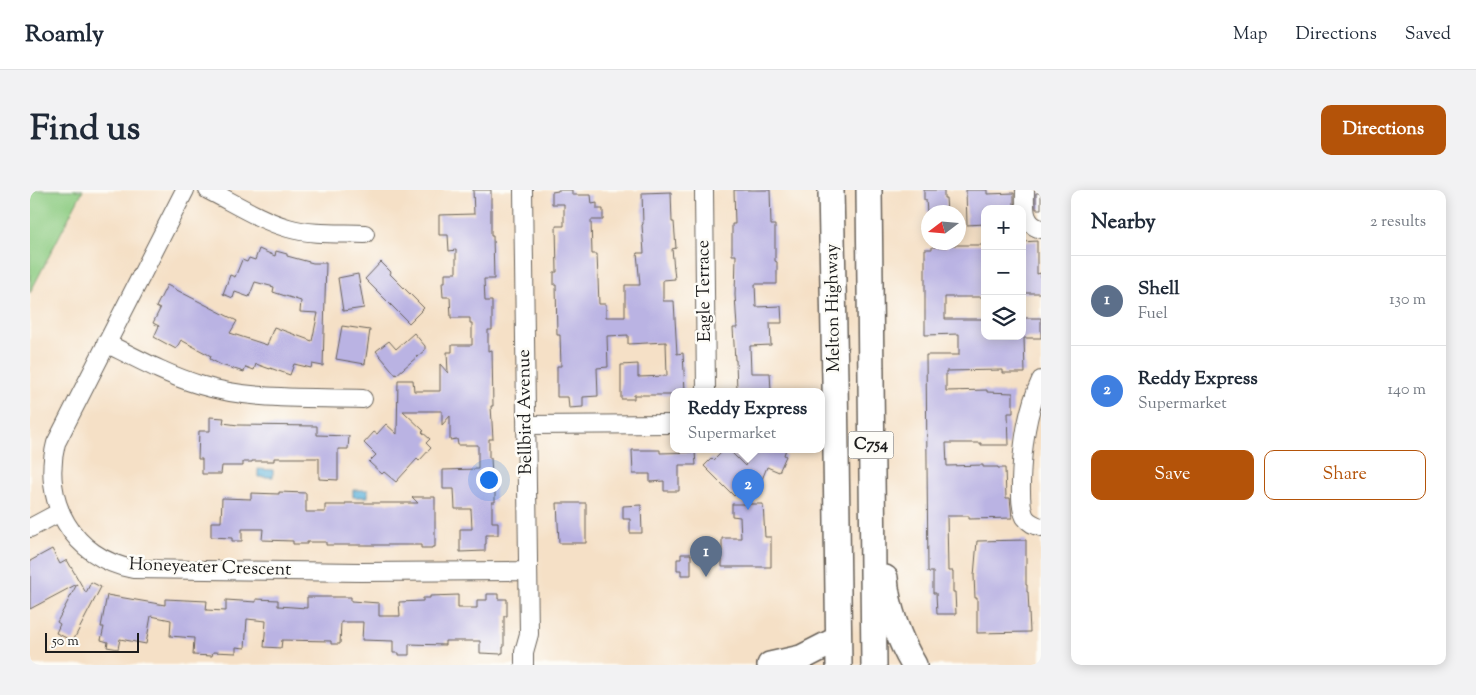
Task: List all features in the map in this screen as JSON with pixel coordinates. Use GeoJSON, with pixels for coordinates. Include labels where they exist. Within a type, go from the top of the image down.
{"type":"FeatureCollection","features":[{"type":"Feature","properties":{"kind":"highway","name":"Melton Highway"},"geometry":{"type":"LineString","coordinates":[[831,190],[838,665]]}},
{"type":"Feature","properties":{"kind":"highway","name":"Melton Highway"},"geometry":{"type":"LineString","coordinates":[[869,190],[874,665]]}},
{"type":"Feature","properties":{"kind":"highway"},"geometry":{"type":"LineString","coordinates":[[870,356],[883,457],[886,591],[889,607],[914,665]]}},
{"type":"Feature","properties":{"kind":"highway"},"geometry":{"type":"LineString","coordinates":[[770,665],[801,658],[838,639]]}},
{"type":"Feature","properties":{"kind":"street","name":"Honeyeater Crescent"},"geometry":{"type":"LineString","coordinates":[[185,190],[56,443],[52,476],[56,501],[69,528],[96,556],[114,564],[133,569],[360,572],[528,570]]}},
{"type":"Feature","properties":{"kind":"street"},"geometry":{"type":"LineString","coordinates":[[208,190],[273,223],[289,228],[303,231],[364,234]]}},
{"type":"Feature","properties":{"kind":"street","name":"Bellbird Avenue"},"geometry":{"type":"LineString","coordinates":[[523,190],[529,634],[524,652],[524,665]]}},
{"type":"Feature","properties":{"kind":"street","name":"Eagle Terrace"},"geometry":{"type":"LineString","coordinates":[[704,190],[706,388]]}},
{"type":"Feature","properties":{"kind":"street"},"geometry":{"type":"LineString","coordinates":[[1025,190],[1026,216],[1034,227],[1041,229]]}},
{"type":"Feature","properties":{"kind":"street"},"geometry":{"type":"LineString","coordinates":[[106,343],[176,377],[201,386],[231,393],[260,396],[363,399]]}},
{"type":"Feature","properties":{"kind":"street"},"geometry":{"type":"LineString","coordinates":[[1041,380],[1026,424],[1022,453],[1021,488],[1022,508],[1025,516],[1029,522],[1041,527]]}},
{"type":"Feature","properties":{"kind":"street"},"geometry":{"type":"LineString","coordinates":[[526,425],[670,424]]}},
{"type":"Feature","properties":{"kind":"street"},"geometry":{"type":"LineString","coordinates":[[30,528],[60,512]]}},
{"type":"Feature","properties":{"kind":"street","name":"Bellbird Avenue"},"geometry":{"type":"LineString","coordinates":[[529,634],[534,650],[535,665]]}},
{"type":"Feature","properties":{"kind":"green space"},"geometry":{"type":"Polygon","coordinates":[[[30,190],[83,190],[30,293],[30,190]]]}},
{"type":"Feature","properties":{"kind":"water"},"geometry":{"type":"Polygon","coordinates":[[[258,469],[273,470],[273,477],[258,477],[258,469]]]}},
{"type":"Feature","properties":{"kind":"water"},"geometry":{"type":"Polygon","coordinates":[[[353,490],[368,490],[368,497],[353,497],[353,490]]]}},
{"type":"Feature","properties":{"kind":"building"},"geometry":{"type":"Polygon","coordinates":[[[473,190],[491,190],[491,236],[493,236],[494,279],[484,279],[485,301],[492,301],[492,330],[488,330],[488,351],[492,350],[493,406],[491,406],[493,439],[489,439],[489,458],[491,458],[495,491],[495,502],[492,502],[492,522],[498,522],[498,535],[486,535],[485,551],[460,552],[460,529],[472,529],[471,509],[455,509],[454,489],[443,489],[443,470],[478,469],[478,445],[458,445],[457,439],[450,440],[450,416],[442,425],[442,411],[403,411],[424,431],[422,432],[430,439],[426,443],[431,448],[419,461],[417,459],[396,482],[384,472],[382,474],[369,462],[376,455],[364,443],[374,432],[377,434],[386,424],[397,434],[398,380],[413,380],[414,391],[440,391],[440,364],[448,373],[447,352],[452,352],[452,345],[472,345],[472,323],[470,323],[470,318],[451,318],[450,297],[443,297],[442,282],[445,282],[445,273],[456,273],[456,250],[449,251],[448,235],[439,235],[439,215],[474,214],[473,190]]]}},
{"type":"Feature","properties":{"kind":"building"},"geometry":{"type":"Polygon","coordinates":[[[572,190],[572,195],[591,195],[592,204],[597,203],[597,209],[603,209],[603,220],[591,220],[592,254],[597,254],[599,304],[606,304],[606,317],[625,317],[625,285],[640,285],[637,253],[644,253],[642,193],[671,192],[672,222],[674,222],[676,248],[672,249],[675,279],[663,280],[663,301],[674,301],[677,354],[683,353],[685,388],[670,388],[670,395],[634,395],[634,399],[621,399],[621,365],[638,364],[638,377],[667,376],[666,342],[628,344],[628,335],[607,336],[608,367],[597,368],[598,396],[583,397],[583,407],[569,408],[568,397],[557,397],[557,366],[561,366],[560,335],[557,335],[554,272],[557,272],[556,226],[564,226],[564,204],[552,204],[552,192],[572,190]]]}},
{"type":"Feature","properties":{"kind":"building"},"geometry":{"type":"Polygon","coordinates":[[[734,190],[770,190],[771,225],[775,225],[777,284],[755,284],[756,307],[781,306],[782,323],[770,323],[771,345],[750,346],[751,373],[770,373],[771,388],[737,388],[733,328],[737,328],[735,295],[736,255],[732,255],[732,224],[735,224],[734,190]]]}},
{"type":"Feature","properties":{"kind":"building"},"geometry":{"type":"Polygon","coordinates":[[[924,190],[944,190],[946,205],[926,205],[926,200],[924,200],[924,190]]]}},
{"type":"Feature","properties":{"kind":"building"},"geometry":{"type":"Polygon","coordinates":[[[966,190],[987,190],[987,194],[1014,193],[1014,205],[981,205],[981,224],[967,225],[966,190]]]}},
{"type":"Feature","properties":{"kind":"building"},"geometry":{"type":"Polygon","coordinates":[[[1036,193],[1041,193],[1041,209],[1036,209],[1036,193]]]}},
{"type":"Feature","properties":{"kind":"building"},"geometry":{"type":"Polygon","coordinates":[[[1037,241],[1037,274],[1041,273],[1041,293],[1026,293],[1026,242],[1037,241]]]}},
{"type":"Feature","properties":{"kind":"building"},"geometry":{"type":"Polygon","coordinates":[[[966,245],[981,245],[981,297],[945,297],[945,319],[981,319],[981,340],[1024,340],[1025,373],[1003,373],[1003,370],[946,371],[946,391],[987,390],[987,392],[1013,393],[1013,413],[1008,413],[1009,445],[946,443],[947,466],[983,465],[983,467],[1005,468],[1006,498],[1010,498],[1012,518],[969,519],[969,516],[947,516],[948,571],[953,571],[956,614],[937,614],[936,593],[933,593],[933,572],[928,572],[926,355],[959,355],[959,334],[925,335],[925,250],[966,250],[966,245]]]}},
{"type":"Feature","properties":{"kind":"building"},"geometry":{"type":"Polygon","coordinates":[[[259,249],[275,256],[276,251],[313,263],[326,263],[323,366],[312,364],[311,368],[294,364],[290,375],[256,364],[254,370],[246,367],[244,372],[221,365],[210,359],[211,356],[181,340],[176,349],[154,337],[159,326],[153,323],[160,309],[156,307],[167,285],[237,321],[230,333],[267,345],[274,327],[312,341],[318,313],[300,312],[301,301],[273,292],[274,287],[255,282],[249,297],[235,292],[233,298],[223,294],[230,275],[235,277],[242,260],[247,262],[249,258],[255,260],[259,249]]]}},
{"type":"Feature","properties":{"kind":"building"},"geometry":{"type":"Polygon","coordinates":[[[381,262],[391,272],[390,274],[424,308],[409,323],[365,279],[381,262]]]}},
{"type":"Feature","properties":{"kind":"building"},"geometry":{"type":"Polygon","coordinates":[[[358,274],[364,308],[343,311],[338,278],[358,274]]]}},
{"type":"Feature","properties":{"kind":"building"},"geometry":{"type":"Polygon","coordinates":[[[1026,318],[1041,318],[1041,338],[1026,338],[1026,318]]]}},
{"type":"Feature","properties":{"kind":"building"},"geometry":{"type":"Polygon","coordinates":[[[342,326],[370,330],[365,364],[336,359],[342,326]]]}},
{"type":"Feature","properties":{"kind":"building"},"geometry":{"type":"Polygon","coordinates":[[[414,333],[425,346],[425,350],[396,375],[376,351],[389,341],[396,349],[414,333]]]}},
{"type":"Feature","properties":{"kind":"building"},"geometry":{"type":"Polygon","coordinates":[[[210,417],[224,418],[223,423],[238,425],[317,426],[317,435],[349,436],[348,449],[338,449],[338,480],[319,479],[319,458],[274,458],[274,461],[243,462],[243,466],[222,466],[221,474],[202,474],[202,459],[198,459],[199,431],[210,431],[210,417]]]}},
{"type":"Feature","properties":{"kind":"building"},"geometry":{"type":"Polygon","coordinates":[[[632,450],[660,450],[660,453],[695,453],[696,465],[679,465],[679,491],[664,491],[664,481],[650,482],[650,474],[633,474],[632,450]]]}},
{"type":"Feature","properties":{"kind":"building"},"geometry":{"type":"Polygon","coordinates":[[[721,453],[732,453],[745,466],[750,453],[785,453],[786,456],[779,472],[767,467],[761,482],[754,475],[734,496],[704,466],[712,458],[714,460],[721,453]]]}},
{"type":"Feature","properties":{"kind":"building"},"geometry":{"type":"Polygon","coordinates":[[[279,492],[306,493],[306,512],[325,512],[325,505],[345,505],[345,503],[418,503],[412,497],[435,497],[435,547],[421,548],[421,545],[326,545],[326,542],[293,544],[293,541],[262,540],[263,529],[242,529],[242,541],[232,541],[232,538],[211,537],[211,522],[221,522],[222,498],[251,499],[251,493],[279,494],[279,492]]]}},
{"type":"Feature","properties":{"kind":"building"},"geometry":{"type":"Polygon","coordinates":[[[557,503],[586,503],[586,543],[559,543],[557,503]]]}},
{"type":"Feature","properties":{"kind":"building"},"geometry":{"type":"Polygon","coordinates":[[[732,504],[763,504],[765,537],[771,537],[771,567],[722,567],[722,538],[741,538],[740,517],[732,516],[732,504]]]}},
{"type":"Feature","properties":{"kind":"building"},"geometry":{"type":"Polygon","coordinates":[[[641,505],[642,533],[630,533],[630,519],[623,519],[623,506],[641,505]]]}},
{"type":"Feature","properties":{"kind":"building"},"geometry":{"type":"Polygon","coordinates":[[[1026,540],[1026,585],[1030,632],[977,633],[977,598],[975,598],[974,576],[977,541],[1026,540]]]}},
{"type":"Feature","properties":{"kind":"building"},"geometry":{"type":"Polygon","coordinates":[[[52,549],[60,564],[67,560],[86,593],[91,582],[101,587],[73,641],[56,633],[60,624],[57,622],[77,584],[30,609],[30,561],[52,549]]]}},
{"type":"Feature","properties":{"kind":"building"},"geometry":{"type":"Polygon","coordinates":[[[681,554],[691,554],[691,575],[681,575],[681,570],[677,570],[677,559],[681,559],[681,554]]]}},
{"type":"Feature","properties":{"kind":"building"},"geometry":{"type":"Polygon","coordinates":[[[487,594],[498,594],[498,599],[507,599],[507,616],[504,616],[504,647],[501,654],[480,653],[480,641],[445,641],[445,645],[409,644],[409,655],[399,655],[399,653],[393,653],[393,641],[362,640],[363,622],[341,622],[340,644],[331,644],[331,641],[282,640],[281,648],[264,647],[266,621],[247,619],[245,648],[236,647],[236,653],[213,652],[212,656],[193,655],[194,638],[170,636],[171,620],[151,616],[146,644],[120,639],[118,649],[107,647],[108,642],[101,640],[104,627],[101,627],[107,595],[165,605],[165,599],[207,601],[206,610],[226,611],[226,600],[256,602],[256,599],[278,600],[278,606],[307,608],[307,597],[351,597],[351,601],[379,603],[379,616],[400,616],[399,602],[423,601],[423,598],[430,598],[430,596],[458,595],[458,608],[477,608],[477,600],[487,600],[487,594]]]}},
{"type":"Feature","properties":{"kind":"place","name":"Reddy Express"},"geometry":{"type":"Point","coordinates":[748,510]}},
{"type":"Feature","properties":{"kind":"place","name":"Shell"},"geometry":{"type":"Point","coordinates":[706,577]}}]}
